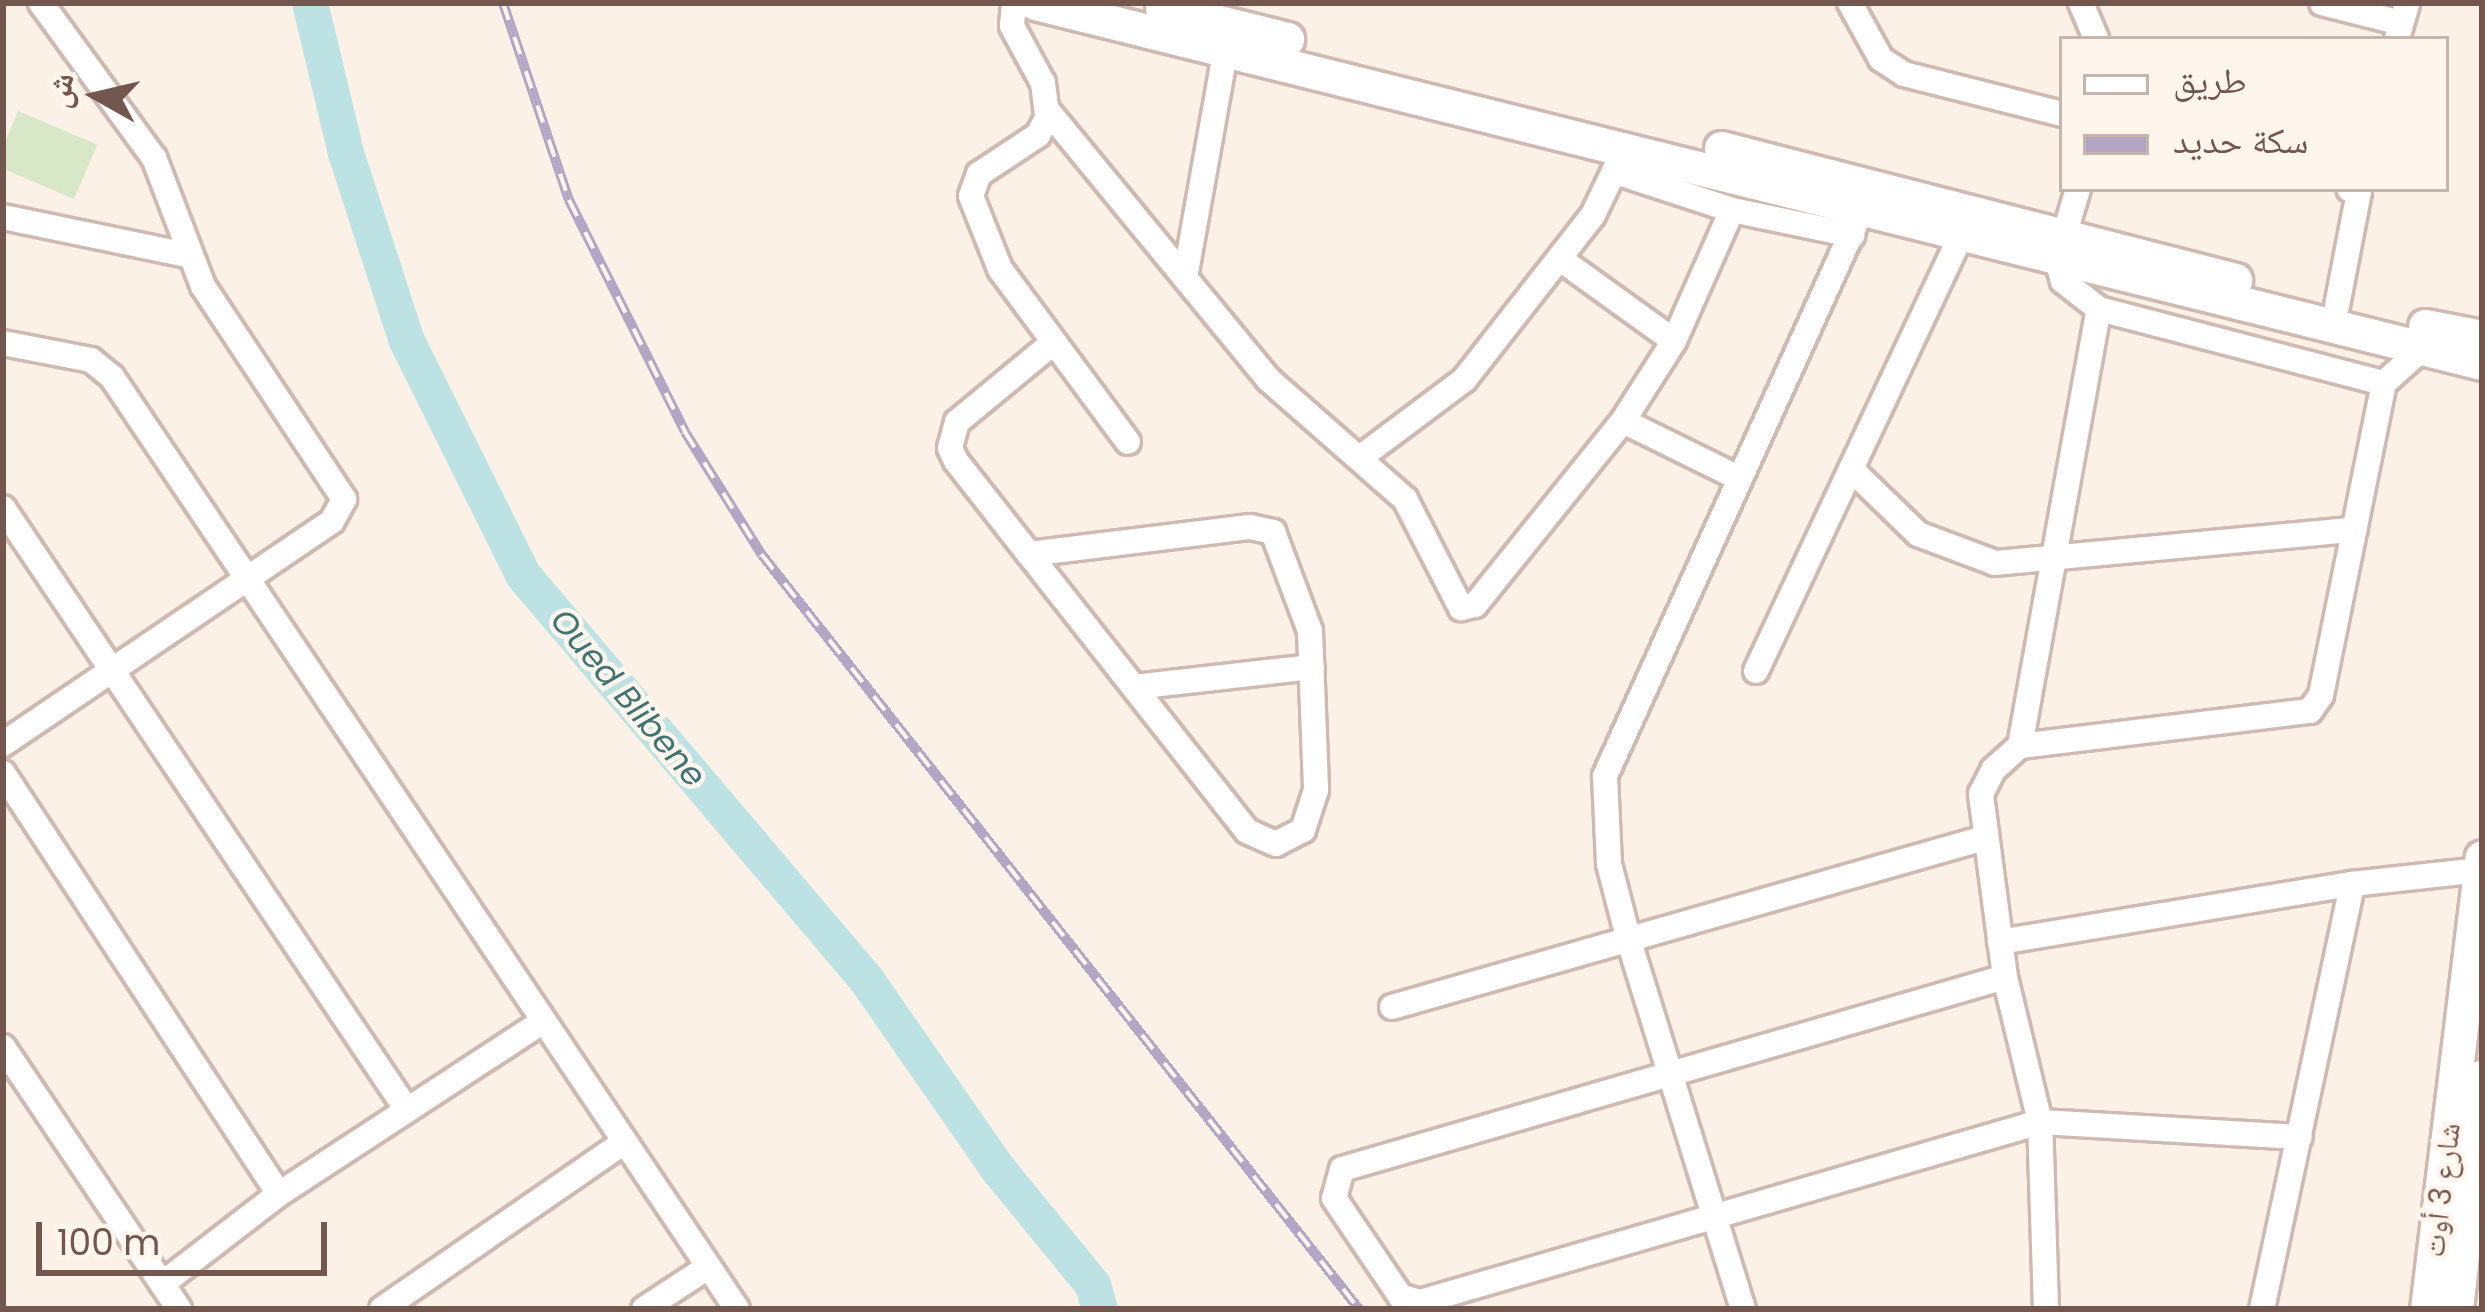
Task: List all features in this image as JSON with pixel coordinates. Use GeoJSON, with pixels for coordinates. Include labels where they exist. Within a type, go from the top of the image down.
{"type":"FeatureCollection","features":[{"type":"Feature","properties":{"kind":"main road"},"geometry":{"type":"LineString","coordinates":[[1035,3],[1226,38],[2063,248],[2482,363]]}},
{"type":"Feature","properties":{"kind":"main road"},"geometry":{"type":"LineString","coordinates":[[1138,3],[1226,38],[1623,160],[1857,222],[2063,248],[2482,337]]}},
{"type":"Feature","properties":{"kind":"main road","name":"شارع 3 أوت"},"geometry":{"type":"LineString","coordinates":[[2427,1309],[2481,863]]}},
{"type":"Feature","properties":{"kind":"main road"},"geometry":{"type":"LineString","coordinates":[[2456,1309],[2482,1076]]}},
{"type":"Feature","properties":{"kind":"street"},"geometry":{"type":"LineString","coordinates":[[3,744],[338,515],[343,490],[186,255],[154,158],[40,3]]}},
{"type":"Feature","properties":{"kind":"street"},"geometry":{"type":"LineString","coordinates":[[1013,3],[1018,44],[1043,82],[1048,111],[1269,380],[1405,499],[1454,604],[1468,609],[1623,422],[1674,341],[1732,210]]}},
{"type":"Feature","properties":{"kind":"street"},"geometry":{"type":"LineString","coordinates":[[1850,3],[1881,59],[1904,74],[2059,113]]}},
{"type":"Feature","properties":{"kind":"street"},"geometry":{"type":"LineString","coordinates":[[2081,3],[2095,36]]}},
{"type":"Feature","properties":{"kind":"street"},"geometry":{"type":"LineString","coordinates":[[2322,3],[2402,22]]}},
{"type":"Feature","properties":{"kind":"street"},"geometry":{"type":"LineString","coordinates":[[1185,278],[1226,38]]}},
{"type":"Feature","properties":{"kind":"street"},"geometry":{"type":"LineString","coordinates":[[1048,111],[1038,135],[979,174],[970,196],[1000,269],[1128,442]]}},
{"type":"Feature","properties":{"kind":"street"},"geometry":{"type":"LineString","coordinates":[[1361,457],[1464,380],[1560,259],[1623,160],[1732,210],[1857,222],[1605,776],[1609,864],[1628,938],[1743,1309]]}},
{"type":"Feature","properties":{"kind":"street"},"geometry":{"type":"LineString","coordinates":[[2077,192],[2063,248],[2063,281],[2098,309],[2384,383]]}},
{"type":"Feature","properties":{"kind":"street"},"geometry":{"type":"LineString","coordinates":[[2337,306],[2356,192]]}},
{"type":"Feature","properties":{"kind":"street"},"geometry":{"type":"LineString","coordinates":[[3,217],[186,255]]}},
{"type":"Feature","properties":{"kind":"street"},"geometry":{"type":"LineString","coordinates":[[1756,671],[1961,235]]}},
{"type":"Feature","properties":{"kind":"street"},"geometry":{"type":"LineString","coordinates":[[1560,259],[1674,341]]}},
{"type":"Feature","properties":{"kind":"street"},"geometry":{"type":"LineString","coordinates":[[2046,1309],[2040,1122],[2005,977],[1984,838],[1986,780],[2020,746],[2098,309]]}},
{"type":"Feature","properties":{"kind":"street"},"geometry":{"type":"LineString","coordinates":[[3,343],[102,366],[736,1309]]}},
{"type":"Feature","properties":{"kind":"street"},"geometry":{"type":"LineString","coordinates":[[1029,554],[1261,527],[1281,542],[1310,631],[1312,819],[1276,844],[1247,831],[1134,687],[1029,554],[956,461],[950,431],[1052,343]]}},
{"type":"Feature","properties":{"kind":"street"},"geometry":{"type":"LineString","coordinates":[[2020,746],[2310,711],[2321,694],[2384,383],[2423,348]]}},
{"type":"Feature","properties":{"kind":"street"},"geometry":{"type":"LineString","coordinates":[[1623,422],[1739,478]]}},
{"type":"Feature","properties":{"kind":"street"},"geometry":{"type":"LineString","coordinates":[[1852,469],[1890,500],[1900,518],[1947,550],[1995,563],[2354,530]]}},
{"type":"Feature","properties":{"kind":"street"},"geometry":{"type":"LineString","coordinates":[[3,508],[407,1109]]}},
{"type":"Feature","properties":{"kind":"street"},"geometry":{"type":"LineString","coordinates":[[1134,687],[1312,667]]}},
{"type":"Feature","properties":{"kind":"street"},"geometry":{"type":"LineString","coordinates":[[3,773],[279,1194]]}},
{"type":"Feature","properties":{"kind":"street"},"geometry":{"type":"LineString","coordinates":[[1392,1007],[1984,838]]}},
{"type":"Feature","properties":{"kind":"street"},"geometry":{"type":"LineString","coordinates":[[2000,943],[2481,863]]}},
{"type":"Feature","properties":{"kind":"street"},"geometry":{"type":"LineString","coordinates":[[2262,1309],[2352,884]]}},
{"type":"Feature","properties":{"kind":"street"},"geometry":{"type":"LineString","coordinates":[[2005,977],[1666,1070],[1342,1169],[1334,1198],[1408,1301],[1717,1219],[2040,1122],[2300,1137]]}},
{"type":"Feature","properties":{"kind":"street"},"geometry":{"type":"LineString","coordinates":[[162,1284],[279,1194],[543,1021]]}},
{"type":"Feature","properties":{"kind":"street"},"geometry":{"type":"LineString","coordinates":[[3,1047],[179,1309]]}},
{"type":"Feature","properties":{"kind":"street"},"geometry":{"type":"LineString","coordinates":[[382,1309],[624,1142]]}},
{"type":"Feature","properties":{"kind":"street"},"geometry":{"type":"LineString","coordinates":[[644,1309],[708,1267]]}},
{"type":"Feature","properties":{"kind":"green space"},"geometry":{"type":"Polygon","coordinates":[[[18,111],[97,145],[74,199],[3,169],[3,146],[18,111]]]}},
{"type":"Feature","properties":{"kind":"waterway","name":"Oued Blibene"},"geometry":{"type":"LineString","coordinates":[[310,3],[346,153],[406,339],[523,575],[866,979],[998,1169],[1093,1285],[1100,1309]]}},
{"type":"Feature","properties":{"kind":"railway"},"geometry":{"type":"LineString","coordinates":[[503,3],[569,200],[685,432],[762,555],[1359,1309]]}}]}
